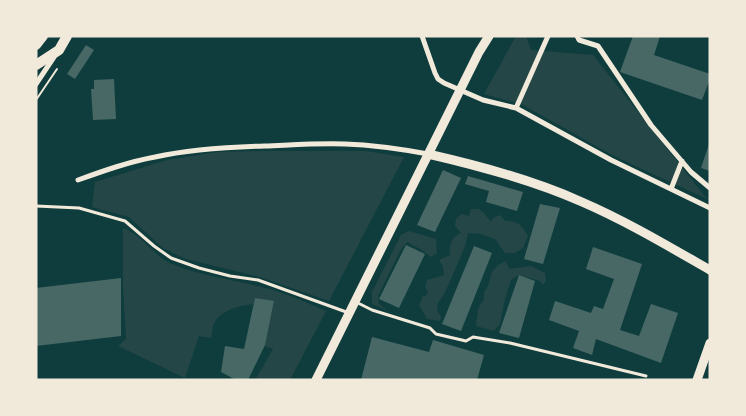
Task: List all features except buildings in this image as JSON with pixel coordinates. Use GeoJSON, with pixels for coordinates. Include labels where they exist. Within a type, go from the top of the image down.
{"type":"FeatureCollection","features":[{"type":"Feature","properties":{"kind":"main road"},"geometry":{"type":"LineString","coordinates":[[36,45],[43,36]]}},
{"type":"Feature","properties":{"kind":"main road"},"geometry":{"type":"LineString","coordinates":[[36,65],[59,50],[67,36]]}},
{"type":"Feature","properties":{"kind":"street"},"geometry":{"type":"LineString","coordinates":[[422,36],[435,73],[438,79],[444,83],[483,100],[516,108],[611,160],[710,208]]}},
{"type":"Feature","properties":{"kind":"street"},"geometry":{"type":"LineString","coordinates":[[316,380],[489,36]]}},
{"type":"Feature","properties":{"kind":"street"},"geometry":{"type":"LineString","coordinates":[[516,108],[548,36]]}},
{"type":"Feature","properties":{"kind":"street"},"geometry":{"type":"LineString","coordinates":[[577,36],[579,40],[598,46],[651,125],[692,172],[710,188]]}},
{"type":"Feature","properties":{"kind":"street"},"geometry":{"type":"LineString","coordinates":[[36,84],[59,50]]}},
{"type":"Feature","properties":{"kind":"street"},"geometry":{"type":"LineString","coordinates":[[78,180],[128,163],[154,157],[224,147],[345,144],[390,148],[428,154],[474,165],[527,181],[581,201],[620,220],[710,270]]}},
{"type":"Feature","properties":{"kind":"street"},"geometry":{"type":"LineString","coordinates":[[671,189],[682,161]]}},
{"type":"Feature","properties":{"kind":"street"},"geometry":{"type":"LineString","coordinates":[[697,380],[710,344]]}},
{"type":"Feature","properties":{"kind":"lane"},"geometry":{"type":"LineString","coordinates":[[36,206],[79,208],[125,222],[171,258],[230,276],[258,280],[349,314]]}},
{"type":"Feature","properties":{"kind":"lane"},"geometry":{"type":"LineString","coordinates":[[355,302],[372,310],[430,328],[436,334],[466,341],[472,337],[510,343],[646,376]]}},
{"type":"Feature","properties":{"kind":"shaded area"},"geometry":{"type":"Polygon","coordinates":[[[516,36],[526,36],[531,50],[593,55],[707,199],[614,156],[523,105],[484,94],[516,36]]]}},
{"type":"Feature","properties":{"kind":"shaded area"},"geometry":{"type":"Polygon","coordinates":[[[366,151],[404,157],[329,301],[260,277],[186,259],[163,248],[129,217],[92,207],[95,182],[167,160],[217,152],[366,151]]]}},
{"type":"Feature","properties":{"kind":"shaded area"},"geometry":{"type":"Polygon","coordinates":[[[471,209],[479,209],[491,222],[493,218],[500,215],[505,221],[519,224],[528,236],[523,248],[515,253],[505,253],[495,239],[481,234],[468,233],[465,246],[452,277],[438,303],[437,311],[441,316],[440,321],[427,319],[419,305],[423,296],[426,296],[428,291],[425,288],[427,280],[444,275],[443,267],[439,260],[450,255],[451,242],[461,233],[455,226],[456,219],[461,214],[469,216],[471,209]]]}},
{"type":"Feature","properties":{"kind":"shaded area"},"geometry":{"type":"Polygon","coordinates":[[[123,228],[136,235],[159,256],[172,264],[194,272],[278,292],[326,311],[290,380],[255,380],[273,349],[264,346],[274,302],[255,298],[254,304],[230,310],[220,316],[213,326],[211,338],[199,336],[185,378],[118,346],[126,339],[123,286],[123,228]]]}},
{"type":"Feature","properties":{"kind":"shaded area"},"geometry":{"type":"Polygon","coordinates":[[[409,231],[436,239],[437,253],[431,257],[407,242],[400,251],[378,296],[379,304],[389,311],[372,304],[372,292],[401,235],[409,231]]]}},
{"type":"Feature","properties":{"kind":"shaded area"},"geometry":{"type":"Polygon","coordinates":[[[506,261],[509,269],[531,266],[545,273],[546,281],[543,285],[540,281],[519,275],[511,280],[500,324],[494,331],[476,326],[478,309],[484,299],[484,292],[492,272],[498,265],[506,261]]]}}]}
